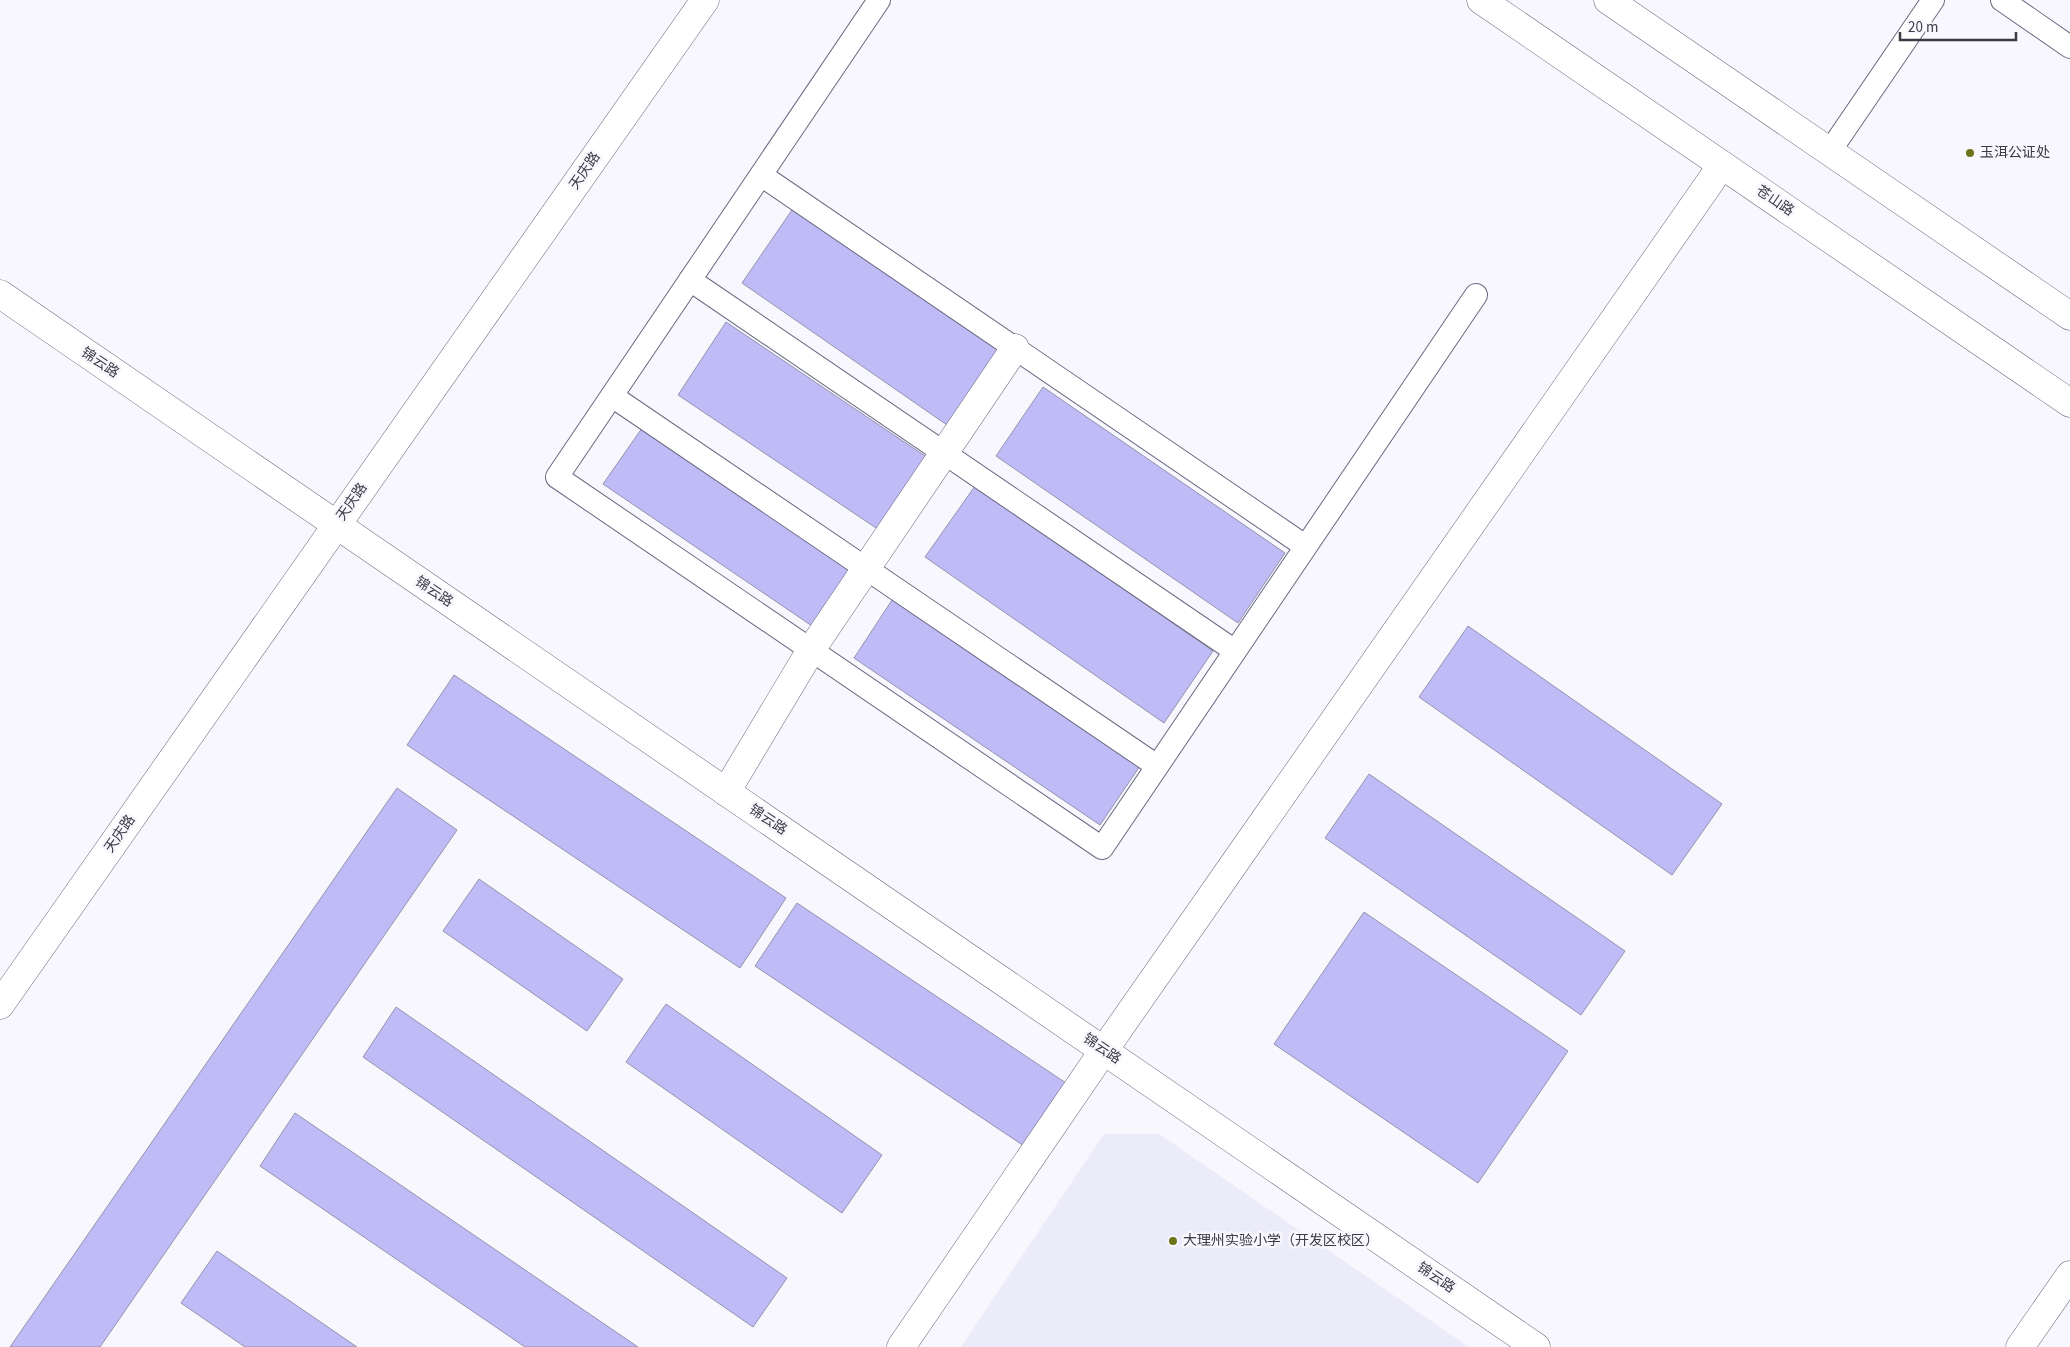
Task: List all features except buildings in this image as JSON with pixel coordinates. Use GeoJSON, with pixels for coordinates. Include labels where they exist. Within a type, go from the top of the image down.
{"type":"FeatureCollection","features":[{"type":"Feature","properties":{"kind":"street","name":"天庆路"},"geometry":{"type":"LineString","coordinates":[[0,1005],[705,0]]}},
{"type":"Feature","properties":{"kind":"street","name":"苍山路"},"geometry":{"type":"LineString","coordinates":[[1481,0],[2070,403]]}},
{"type":"Feature","properties":{"kind":"street"},"geometry":{"type":"LineString","coordinates":[[1608,0],[2070,316]]}},
{"type":"Feature","properties":{"kind":"street"},"geometry":{"type":"LineString","coordinates":[[901,1347],[1104,1050],[1722,165]]}},
{"type":"Feature","properties":{"kind":"street","name":"锦云路"},"geometry":{"type":"LineString","coordinates":[[0,294],[1536,1347]]}},
{"type":"Feature","properties":{"kind":"street"},"geometry":{"type":"LineString","coordinates":[[726,792],[811,650],[1015,348]]}},
{"type":"Feature","properties":{"kind":"street"},"geometry":{"type":"LineString","coordinates":[[2020,1347],[2070,1275]]}},
{"type":"Feature","properties":{"kind":"lane"},"geometry":{"type":"LineString","coordinates":[[880,0],[557,478],[1102,848],[1476,295]]}},
{"type":"Feature","properties":{"kind":"lane"},"geometry":{"type":"LineString","coordinates":[[1830,152],[1933,0]]}},
{"type":"Feature","properties":{"kind":"lane"},"geometry":{"type":"LineString","coordinates":[[2002,0],[2070,47]]}},
{"type":"Feature","properties":{"kind":"lane"},"geometry":{"type":"LineString","coordinates":[[761,175],[1305,546]]}},
{"type":"Feature","properties":{"kind":"lane"},"geometry":{"type":"LineString","coordinates":[[690,280],[1235,651]]}},
{"type":"Feature","properties":{"kind":"lane"},"geometry":{"type":"LineString","coordinates":[[612,396],[1157,766]]}},
{"type":"Feature","properties":{"kind":"shaded area","name":"大理州实验小学（开发区校区）"},"geometry":{"type":"Polygon","coordinates":[[[1104,1134],[1159,1134],[1469,1347],[961,1347],[1104,1134]]]}},
{"type":"Feature","properties":{"kind":"place","name":"玉洱公证处"},"geometry":{"type":"Point","coordinates":[1970,153]}},
{"type":"Feature","properties":{"kind":"place","name":"大理州实验小学（开发区校区）"},"geometry":{"type":"Point","coordinates":[1173,1241]}}]}
